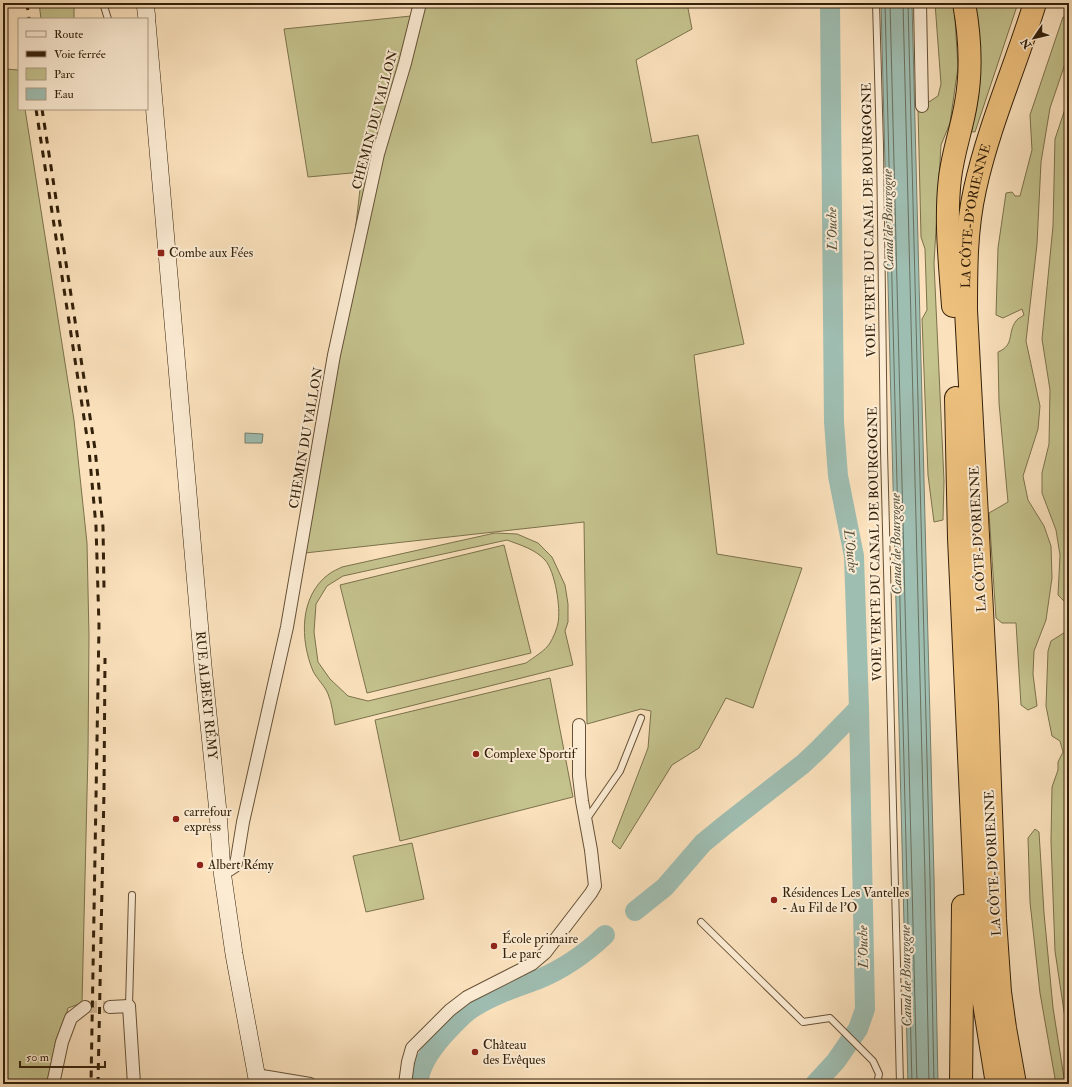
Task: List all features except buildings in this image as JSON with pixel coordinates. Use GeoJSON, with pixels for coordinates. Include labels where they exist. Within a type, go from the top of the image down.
{"type":"FeatureCollection","features":[{"type":"Feature","properties":{"kind":"highway"},"geometry":{"type":"LineString","coordinates":[[955,343],[948,211],[950,177],[966,104],[968,88],[970,54],[967,17],[964,3]]}},
{"type":"Feature","properties":{"kind":"highway","name":"LA CÔTE-D'ORIENNE"},"geometry":{"type":"LineString","coordinates":[[997,1084],[983,997],[977,930],[959,538],[955,343],[956,232],[975,149],[1031,8]]}},
{"type":"Feature","properties":{"kind":"highway","name":"LA CÔTE-D'ORIENNE"},"geometry":{"type":"LineString","coordinates":[[1015,1084],[1001,999],[996,926],[987,705],[966,317],[966,265],[967,239],[975,188],[993,126],[1031,8]]}},
{"type":"Feature","properties":{"kind":"highway"},"geometry":{"type":"LineString","coordinates":[[961,1084],[962,932],[969,759]]}},
{"type":"Feature","properties":{"kind":"main road"},"geometry":{"type":"LineString","coordinates":[[145,3],[147,18]]}},
{"type":"Feature","properties":{"kind":"main road","name":"RUE ALBERT RÉMY"},"geometry":{"type":"LineString","coordinates":[[148,41],[151,97],[172,304],[222,871],[234,954],[257,1080]]}},
{"type":"Feature","properties":{"kind":"street","name":"CHEMIN DU VALLON"},"geometry":{"type":"LineString","coordinates":[[222,871],[228,870],[234,866],[237,859],[243,822],[287,627],[334,354],[378,154],[405,63],[420,3]]}},
{"type":"Feature","properties":{"kind":"street"},"geometry":{"type":"LineString","coordinates":[[920,3],[922,106]]}},
{"type":"Feature","properties":{"kind":"street"},"geometry":{"type":"LineString","coordinates":[[406,1084],[408,1062],[412,1048],[450,1010],[467,997],[532,964],[545,953],[595,886],[591,850],[579,776],[579,726]]}},
{"type":"Feature","properties":{"kind":"street"},"geometry":{"type":"LineString","coordinates":[[110,1007],[129,1006],[134,1084]]}},
{"type":"Feature","properties":{"kind":"street"},"geometry":{"type":"LineString","coordinates":[[53,1084],[62,1042],[72,1018],[85,1007]]}},
{"type":"Feature","properties":{"kind":"street"},"geometry":{"type":"LineString","coordinates":[[257,1080],[310,1084]]}},
{"type":"Feature","properties":{"kind":"lane"},"geometry":{"type":"LineString","coordinates":[[103,3],[108,18]]}},
{"type":"Feature","properties":{"kind":"lane","name":"VOIE VERTE DU CANAL DE BOURGOGNE"},"geometry":{"type":"LineString","coordinates":[[876,3],[880,146],[884,450],[900,1084]]}},
{"type":"Feature","properties":{"kind":"lane"},"geometry":{"type":"LineString","coordinates":[[586,821],[620,771],[641,718]]}},
{"type":"Feature","properties":{"kind":"lane"},"geometry":{"type":"LineString","coordinates":[[129,1006],[132,895]]}},
{"type":"Feature","properties":{"kind":"lane"},"geometry":{"type":"LineString","coordinates":[[701,922],[803,1022],[830,1018],[874,1061],[879,1074],[877,1084]]}},
{"type":"Feature","properties":{"kind":"green space"},"geometry":{"type":"Polygon","coordinates":[[[39,3],[74,3],[74,18],[41,18],[39,3]]]}},
{"type":"Feature","properties":{"kind":"green space"},"geometry":{"type":"Polygon","coordinates":[[[416,3],[687,3],[692,29],[636,60],[652,143],[698,135],[744,344],[694,355],[717,554],[802,568],[753,708],[726,698],[699,748],[672,765],[620,849],[612,842],[648,748],[651,711],[641,709],[587,724],[584,522],[305,553],[350,276],[362,172],[308,177],[284,29],[411,16],[416,3]]]}},
{"type":"Feature","properties":{"kind":"green space"},"geometry":{"type":"Polygon","coordinates":[[[935,3],[954,3],[958,67],[950,123],[941,145],[934,263],[944,481],[943,520],[934,522],[928,475],[922,319],[927,310],[925,249],[921,237],[918,109],[938,96],[941,84],[935,3]]]}},
{"type":"Feature","properties":{"kind":"green space"},"geometry":{"type":"Polygon","coordinates":[[[971,3],[1018,3],[975,132],[966,131],[971,3]]]}},
{"type":"Feature","properties":{"kind":"green space"},"geometry":{"type":"Polygon","coordinates":[[[1063,17],[1069,17],[1069,52],[1050,108],[1041,162],[1037,244],[1026,341],[1040,406],[1038,429],[1023,476],[1028,500],[1044,526],[1051,546],[1052,578],[1046,620],[1034,651],[1033,674],[1037,706],[1028,710],[1021,705],[1016,623],[1002,623],[996,618],[989,513],[1008,502],[999,403],[998,352],[1007,346],[1013,325],[1024,315],[1022,309],[1003,318],[996,315],[998,248],[1006,193],[1012,192],[1015,196],[1020,196],[1032,150],[1030,115],[1063,17]]]}},
{"type":"Feature","properties":{"kind":"green space"},"geometry":{"type":"Polygon","coordinates":[[[4,69],[18,70],[18,110],[25,110],[74,420],[87,543],[89,636],[88,753],[82,1003],[68,1008],[47,1084],[3,1084],[4,69]]]}},
{"type":"Feature","properties":{"kind":"green space"},"geometry":{"type":"Polygon","coordinates":[[[1069,97],[1069,608],[1058,595],[1060,555],[1056,530],[1042,493],[1042,473],[1049,444],[1050,390],[1042,339],[1053,226],[1055,139],[1069,97]]]}},
{"type":"Feature","properties":{"kind":"green space"},"geometry":{"type":"Polygon","coordinates":[[[495,533],[517,534],[538,543],[552,557],[565,585],[568,604],[568,622],[565,631],[573,665],[335,725],[328,694],[313,671],[309,659],[304,632],[307,606],[312,594],[319,583],[329,574],[342,567],[495,533]],[[507,540],[343,576],[327,586],[316,604],[314,632],[318,662],[330,679],[348,696],[368,701],[526,663],[539,654],[550,643],[558,623],[558,599],[552,572],[549,565],[541,556],[532,550],[507,540]]]}},
{"type":"Feature","properties":{"kind":"green space"},"geometry":{"type":"Polygon","coordinates":[[[504,545],[531,653],[367,693],[340,585],[504,545]]]}},
{"type":"Feature","properties":{"kind":"green space"},"geometry":{"type":"Polygon","coordinates":[[[1069,625],[1069,1045],[1055,951],[1051,841],[1052,787],[1058,770],[1058,762],[1063,752],[1060,741],[1052,736],[1046,706],[1048,651],[1051,641],[1067,631],[1069,625]]]}},
{"type":"Feature","properties":{"kind":"green space"},"geometry":{"type":"Polygon","coordinates":[[[550,678],[573,797],[400,841],[375,720],[550,678]]]}},
{"type":"Feature","properties":{"kind":"green space"},"geometry":{"type":"Polygon","coordinates":[[[1035,829],[1039,832],[1044,913],[1053,1008],[1065,1084],[1056,1084],[1040,993],[1030,902],[1028,838],[1035,829]]]}},
{"type":"Feature","properties":{"kind":"green space"},"geometry":{"type":"Polygon","coordinates":[[[412,843],[424,899],[366,912],[353,856],[412,843]]]}},
{"type":"Feature","properties":{"kind":"water","name":"Canal de Bourgogne"},"geometry":{"type":"Polygon","coordinates":[[[881,3],[912,3],[938,1084],[908,1084],[881,3]]]}},
{"type":"Feature","properties":{"kind":"water"},"geometry":{"type":"Polygon","coordinates":[[[245,433],[263,434],[262,443],[245,443],[245,433]]]}},
{"type":"Feature","properties":{"kind":"waterway","name":"L'Ouche"},"geometry":{"type":"LineString","coordinates":[[815,1084],[836,1061],[858,1029],[865,1009],[859,708],[854,556],[838,476],[834,422],[830,3]]}},
{"type":"Feature","properties":{"kind":"waterway"},"geometry":{"type":"LineString","coordinates":[[635,911],[665,887],[703,843],[803,764],[859,708]]}},
{"type":"Feature","properties":{"kind":"waterway"},"geometry":{"type":"LineString","coordinates":[[418,1084],[421,1070],[430,1052],[443,1036],[466,1013],[490,998],[539,979],[557,970],[582,954],[605,935]]}},
{"type":"Feature","properties":{"kind":"tunnel"},"geometry":{"type":"LineString","coordinates":[[85,1007],[110,1007]]}},
{"type":"Feature","properties":{"kind":"railway"},"geometry":{"type":"LineString","coordinates":[[27,3],[29,18]]}},
{"type":"Feature","properties":{"kind":"railway"},"geometry":{"type":"LineString","coordinates":[[36,110],[89,450],[96,526],[99,626],[91,1084]]}},
{"type":"Feature","properties":{"kind":"railway"},"geometry":{"type":"LineString","coordinates":[[42,110],[95,449],[103,527],[104,588]]}},
{"type":"Feature","properties":{"kind":"railway"},"geometry":{"type":"LineString","coordinates":[[98,1084],[105,658]]}},
{"type":"Feature","properties":{"kind":"place","name":"Combe aux Fées"},"geometry":{"type":"Point","coordinates":[161,253]}},
{"type":"Feature","properties":{"kind":"place","name":"Complexe Sportif"},"geometry":{"type":"Point","coordinates":[476,754]}},
{"type":"Feature","properties":{"kind":"place","name":"carrefour express"},"geometry":{"type":"Point","coordinates":[176,819]}},
{"type":"Feature","properties":{"kind":"place","name":"Albert Rémy"},"geometry":{"type":"Point","coordinates":[200,865]}},
{"type":"Feature","properties":{"kind":"place","name":"Résidences Les Vantelles - Au Fil de l'O"},"geometry":{"type":"Point","coordinates":[774,900]}},
{"type":"Feature","properties":{"kind":"place","name":"École primaire Le parc"},"geometry":{"type":"Point","coordinates":[494,946]}},
{"type":"Feature","properties":{"kind":"place","name":"Château des Evêques"},"geometry":{"type":"Point","coordinates":[475,1052]}}]}
